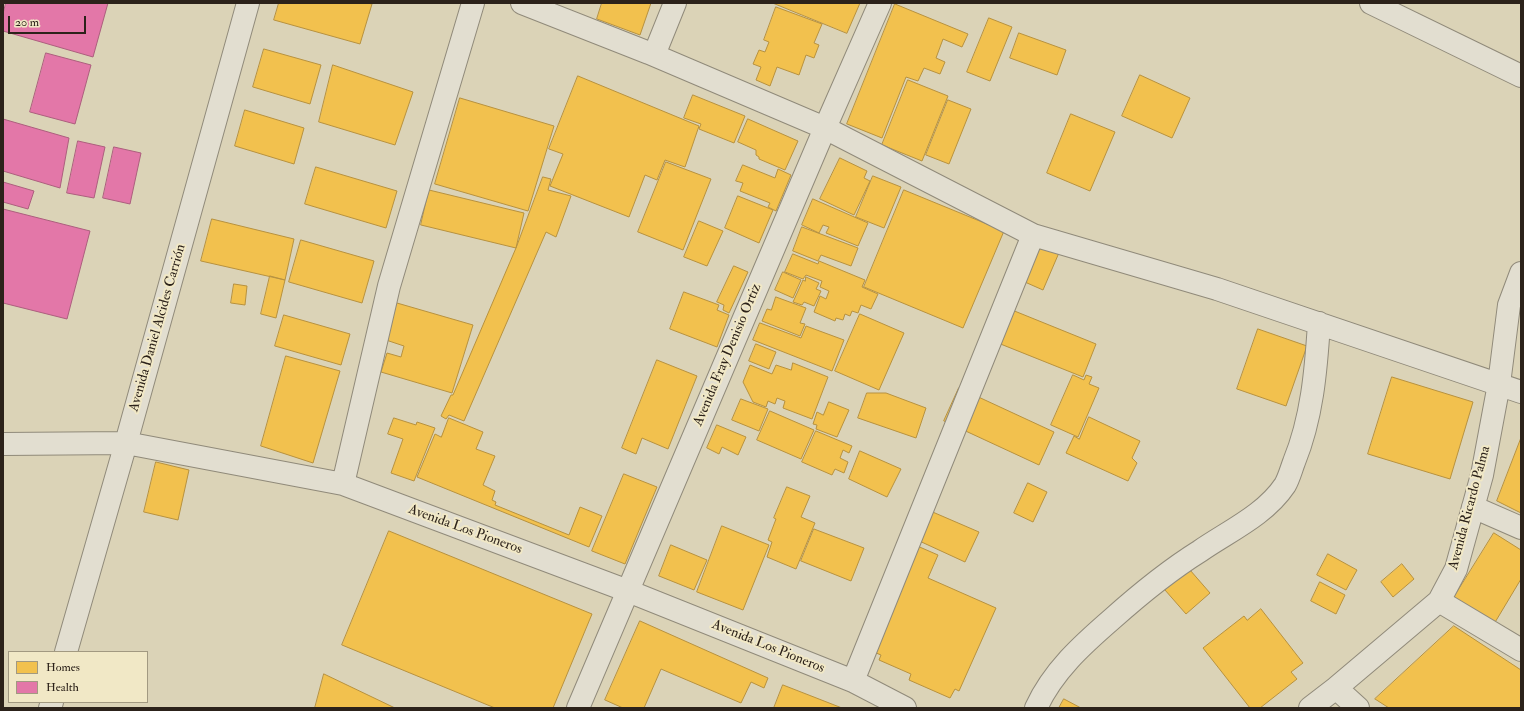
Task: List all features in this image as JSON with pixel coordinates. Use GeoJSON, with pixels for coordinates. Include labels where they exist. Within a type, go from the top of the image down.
{"type":"FeatureCollection","features":[{"type":"Feature","properties":{"kind":"street","name":"Avenida Daniel Alcides Carrión"},"geometry":{"type":"LineString","coordinates":[[66,651],[126,443],[248,3]]}},
{"type":"Feature","properties":{"kind":"street"},"geometry":{"type":"LineString","coordinates":[[342,484],[389,286],[473,3]]}},
{"type":"Feature","properties":{"kind":"street"},"geometry":{"type":"LineString","coordinates":[[522,3],[654,55],[825,128],[1034,235],[1217,289],[1521,392]]}},
{"type":"Feature","properties":{"kind":"street"},"geometry":{"type":"LineString","coordinates":[[654,55],[675,3]]}},
{"type":"Feature","properties":{"kind":"street","name":"Avenida Fray Denisio Ortiz"},"geometry":{"type":"LineString","coordinates":[[578,708],[825,128],[880,3]]}},
{"type":"Feature","properties":{"kind":"street"},"geometry":{"type":"LineString","coordinates":[[1371,3],[1521,76]]}},
{"type":"Feature","properties":{"kind":"street"},"geometry":{"type":"LineString","coordinates":[[853,681],[1034,235]]}},
{"type":"Feature","properties":{"kind":"street","name":"Avenida Ricardo Palma"},"geometry":{"type":"LineString","coordinates":[[1310,708],[1336,688],[1439,601],[1456,569],[1482,475],[1500,384],[1509,305],[1521,273]]}},
{"type":"Feature","properties":{"kind":"street"},"geometry":{"type":"LineString","coordinates":[[1036,708],[1058,671],[1082,645],[1136,598],[1170,571],[1265,509],[1286,484],[1299,451],[1310,410],[1315,376],[1319,323]]}},
{"type":"Feature","properties":{"kind":"street","name":"Avenida Los Pioneros"},"geometry":{"type":"LineString","coordinates":[[3,444],[126,443],[342,484],[628,591],[853,681],[905,708]]}},
{"type":"Feature","properties":{"kind":"street"},"geometry":{"type":"LineString","coordinates":[[1473,507],[1521,528]]}},
{"type":"Feature","properties":{"kind":"street"},"geometry":{"type":"LineString","coordinates":[[1439,601],[1521,650]]}},
{"type":"Feature","properties":{"kind":"street"},"geometry":{"type":"LineString","coordinates":[[1336,688],[1358,708]]}},
{"type":"Feature","properties":{"kind":"building: Homes"},"geometry":{"type":"Polygon","coordinates":[[[279,3],[372,4],[360,44],[274,20],[279,3]]]}},
{"type":"Feature","properties":{"kind":"building: Homes"},"geometry":{"type":"Polygon","coordinates":[[[602,3],[651,3],[640,35],[597,19],[602,3]]]}},
{"type":"Feature","properties":{"kind":"building: Homes"},"geometry":{"type":"Polygon","coordinates":[[[773,3],[860,3],[847,33],[773,3]]]}},
{"type":"Feature","properties":{"kind":"building: Homes"},"geometry":{"type":"Polygon","coordinates":[[[895,4],[968,34],[962,47],[943,39],[936,58],[945,62],[940,74],[924,68],[918,81],[906,77],[882,138],[847,124],[895,4]]]}},
{"type":"Feature","properties":{"kind":"building: Homes"},"geometry":{"type":"Polygon","coordinates":[[[776,7],[822,24],[814,43],[819,45],[814,58],[806,55],[799,75],[777,67],[770,86],[756,80],[761,67],[753,64],[759,50],[765,52],[769,42],[764,40],[776,7]]]}},
{"type":"Feature","properties":{"kind":"building: Homes"},"geometry":{"type":"Polygon","coordinates":[[[989,18],[1012,27],[990,81],[967,72],[989,18]]]}},
{"type":"Feature","properties":{"kind":"building: Homes"},"geometry":{"type":"Polygon","coordinates":[[[1019,33],[1066,50],[1057,75],[1010,58],[1019,33]]]}},
{"type":"Feature","properties":{"kind":"building: Homes"},"geometry":{"type":"Polygon","coordinates":[[[264,49],[321,65],[310,104],[253,87],[264,49]]]}},
{"type":"Feature","properties":{"kind":"building: Homes"},"geometry":{"type":"Polygon","coordinates":[[[333,65],[413,92],[395,145],[319,122],[333,65]]]}},
{"type":"Feature","properties":{"kind":"building: Homes"},"geometry":{"type":"Polygon","coordinates":[[[1140,75],[1190,98],[1172,138],[1122,116],[1140,75]]]}},
{"type":"Feature","properties":{"kind":"building: Homes"},"geometry":{"type":"Polygon","coordinates":[[[578,76],[699,126],[685,167],[665,160],[657,180],[645,175],[629,217],[550,186],[563,154],[549,149],[578,76]]]}},
{"type":"Feature","properties":{"kind":"building: Homes"},"geometry":{"type":"Polygon","coordinates":[[[908,80],[948,96],[922,161],[882,145],[908,80]]]}},
{"type":"Feature","properties":{"kind":"building: Homes"},"geometry":{"type":"Polygon","coordinates":[[[693,95],[745,116],[734,143],[699,129],[701,124],[684,118],[693,95]]]}},
{"type":"Feature","properties":{"kind":"building: Homes"},"geometry":{"type":"Polygon","coordinates":[[[460,98],[554,126],[528,211],[435,184],[460,98]]]}},
{"type":"Feature","properties":{"kind":"building: Homes"},"geometry":{"type":"Polygon","coordinates":[[[948,100],[971,109],[949,164],[926,155],[948,100]]]}},
{"type":"Feature","properties":{"kind":"building: Homes"},"geometry":{"type":"Polygon","coordinates":[[[245,110],[304,128],[294,164],[235,146],[245,110]]]}},
{"type":"Feature","properties":{"kind":"building: Homes"},"geometry":{"type":"Polygon","coordinates":[[[1071,114],[1115,132],[1090,191],[1047,173],[1071,114]]]}},
{"type":"Feature","properties":{"kind":"building: Homes"},"geometry":{"type":"Polygon","coordinates":[[[748,119],[798,141],[785,170],[759,159],[756,155],[756,150],[738,142],[748,119]]]}},
{"type":"Feature","properties":{"kind":"building: Homes"},"geometry":{"type":"Polygon","coordinates":[[[840,158],[867,171],[864,178],[870,181],[854,215],[820,199],[840,158]]]}},
{"type":"Feature","properties":{"kind":"building: Homes"},"geometry":{"type":"Polygon","coordinates":[[[666,162],[711,179],[683,250],[638,232],[666,162]]]}},
{"type":"Feature","properties":{"kind":"building: Homes"},"geometry":{"type":"Polygon","coordinates":[[[743,165],[775,178],[778,169],[791,175],[776,211],[768,207],[770,203],[740,191],[743,183],[736,181],[743,165]]]}},
{"type":"Feature","properties":{"kind":"building: Homes"},"geometry":{"type":"Polygon","coordinates":[[[316,167],[397,191],[386,228],[305,204],[316,167]]]}},
{"type":"Feature","properties":{"kind":"building: Homes"},"geometry":{"type":"Polygon","coordinates":[[[873,176],[901,187],[884,228],[856,217],[873,176]]]}},
{"type":"Feature","properties":{"kind":"building: Homes"},"geometry":{"type":"Polygon","coordinates":[[[543,177],[551,179],[548,190],[571,196],[556,237],[546,232],[464,421],[449,415],[446,419],[441,416],[451,395],[453,395],[516,248],[543,177]]]}},
{"type":"Feature","properties":{"kind":"building: Homes"},"geometry":{"type":"Polygon","coordinates":[[[429,190],[524,213],[516,248],[421,225],[429,190]]]}},
{"type":"Feature","properties":{"kind":"building: Homes"},"geometry":{"type":"Polygon","coordinates":[[[904,190],[1004,231],[963,328],[864,287],[904,190]]]}},
{"type":"Feature","properties":{"kind":"building: Homes"},"geometry":{"type":"Polygon","coordinates":[[[738,196],[773,210],[759,243],[725,228],[738,196]]]}},
{"type":"Feature","properties":{"kind":"building: Homes"},"geometry":{"type":"Polygon","coordinates":[[[813,199],[868,223],[858,246],[826,233],[829,227],[823,225],[819,233],[802,225],[813,199]]]}},
{"type":"Feature","properties":{"kind":"building: Homes"},"geometry":{"type":"Polygon","coordinates":[[[212,219],[294,239],[285,280],[201,261],[212,219]]]}},
{"type":"Feature","properties":{"kind":"building: Homes"},"geometry":{"type":"Polygon","coordinates":[[[699,221],[723,231],[707,266],[684,257],[699,221]]]}},
{"type":"Feature","properties":{"kind":"building: Homes"},"geometry":{"type":"Polygon","coordinates":[[[802,227],[858,248],[851,266],[821,255],[818,261],[793,251],[802,227]]]}},
{"type":"Feature","properties":{"kind":"building: Homes"},"geometry":{"type":"Polygon","coordinates":[[[1036,238],[1061,248],[1043,290],[1018,279],[1036,238]]]}},
{"type":"Feature","properties":{"kind":"building: Homes"},"geometry":{"type":"Polygon","coordinates":[[[301,240],[374,261],[362,303],[289,282],[301,240]]]}},
{"type":"Feature","properties":{"kind":"building: Homes"},"geometry":{"type":"Polygon","coordinates":[[[793,254],[818,264],[819,261],[865,280],[862,287],[878,294],[871,309],[861,305],[858,313],[852,311],[850,316],[845,314],[843,320],[836,318],[835,321],[814,312],[820,296],[826,299],[829,291],[820,287],[822,281],[806,275],[803,279],[785,272],[793,254]]]}},
{"type":"Feature","properties":{"kind":"building: Homes"},"geometry":{"type":"Polygon","coordinates":[[[734,266],[748,272],[729,313],[723,310],[724,305],[717,302],[734,266]]]}},
{"type":"Feature","properties":{"kind":"building: Homes"},"geometry":{"type":"Polygon","coordinates":[[[783,272],[801,280],[793,298],[775,290],[783,272]]]}},
{"type":"Feature","properties":{"kind":"building: Homes"},"geometry":{"type":"Polygon","coordinates":[[[270,276],[285,280],[276,318],[261,314],[270,276]]]}},
{"type":"Feature","properties":{"kind":"building: Homes"},"geometry":{"type":"Polygon","coordinates":[[[806,277],[819,283],[816,289],[821,291],[814,306],[804,302],[802,305],[793,302],[803,280],[805,281],[806,277]]]}},
{"type":"Feature","properties":{"kind":"building: Homes"},"geometry":{"type":"Polygon","coordinates":[[[234,284],[247,286],[245,305],[231,303],[234,284]]]}},
{"type":"Feature","properties":{"kind":"building: Homes"},"geometry":{"type":"Polygon","coordinates":[[[684,292],[719,305],[717,310],[729,315],[717,347],[670,329],[684,292]]]}},
{"type":"Feature","properties":{"kind":"building: Homes"},"geometry":{"type":"Polygon","coordinates":[[[776,297],[806,308],[800,323],[805,324],[800,336],[762,321],[767,309],[771,310],[776,297]]]}},
{"type":"Feature","properties":{"kind":"building: Homes"},"geometry":{"type":"Polygon","coordinates":[[[397,303],[473,325],[452,393],[381,372],[387,353],[401,357],[404,346],[386,340],[397,303]]]}},
{"type":"Feature","properties":{"kind":"building: Homes"},"geometry":{"type":"Polygon","coordinates":[[[1012,310],[1096,344],[1083,377],[998,343],[1012,310]]]}},
{"type":"Feature","properties":{"kind":"building: Homes"},"geometry":{"type":"Polygon","coordinates":[[[860,314],[904,333],[879,390],[835,371],[860,314]]]}},
{"type":"Feature","properties":{"kind":"building: Homes"},"geometry":{"type":"Polygon","coordinates":[[[284,315],[350,334],[341,365],[275,346],[284,315]]]}},
{"type":"Feature","properties":{"kind":"building: Homes"},"geometry":{"type":"Polygon","coordinates":[[[760,323],[801,338],[806,326],[844,340],[832,371],[753,340],[760,323]]]}},
{"type":"Feature","properties":{"kind":"building: Homes"},"geometry":{"type":"Polygon","coordinates":[[[1258,329],[1307,346],[1286,406],[1237,389],[1258,329]]]}},
{"type":"Feature","properties":{"kind":"building: Homes"},"geometry":{"type":"Polygon","coordinates":[[[756,344],[776,352],[769,369],[749,361],[756,344]]]}},
{"type":"Feature","properties":{"kind":"building: Homes"},"geometry":{"type":"Polygon","coordinates":[[[286,356],[340,371],[313,463],[261,446],[286,356]]]}},
{"type":"Feature","properties":{"kind":"building: Homes"},"geometry":{"type":"Polygon","coordinates":[[[657,360],[697,376],[668,449],[642,438],[636,454],[622,448],[657,360]]]}},
{"type":"Feature","properties":{"kind":"building: Homes"},"geometry":{"type":"Polygon","coordinates":[[[793,363],[828,377],[812,419],[783,408],[785,401],[777,398],[775,404],[768,401],[766,407],[753,402],[743,382],[750,365],[772,374],[776,365],[791,370],[793,363]]]}},
{"type":"Feature","properties":{"kind":"building: Homes"},"geometry":{"type":"Polygon","coordinates":[[[1073,375],[1084,380],[1086,375],[1092,377],[1089,384],[1099,388],[1078,437],[1051,425],[1073,375]]]}},
{"type":"Feature","properties":{"kind":"building: Homes"},"geometry":{"type":"Polygon","coordinates":[[[1392,377],[1473,402],[1450,479],[1368,454],[1392,377]]]}},
{"type":"Feature","properties":{"kind":"building: Homes"},"geometry":{"type":"Polygon","coordinates":[[[959,388],[1054,432],[1039,465],[944,421],[959,388]]]}},
{"type":"Feature","properties":{"kind":"building: Homes"},"geometry":{"type":"Polygon","coordinates":[[[867,393],[886,393],[926,408],[916,438],[858,418],[867,393]]]}},
{"type":"Feature","properties":{"kind":"building: Homes"},"geometry":{"type":"Polygon","coordinates":[[[741,399],[768,409],[759,431],[732,420],[741,399]]]}},
{"type":"Feature","properties":{"kind":"building: Homes"},"geometry":{"type":"Polygon","coordinates":[[[829,402],[849,410],[837,437],[816,429],[817,425],[813,424],[817,412],[823,415],[829,402]]]}},
{"type":"Feature","properties":{"kind":"building: Homes"},"geometry":{"type":"Polygon","coordinates":[[[770,411],[814,430],[801,459],[757,440],[770,411]]]}},
{"type":"Feature","properties":{"kind":"building: Homes"},"geometry":{"type":"Polygon","coordinates":[[[1089,417],[1140,441],[1132,458],[1137,463],[1128,481],[1066,453],[1074,436],[1079,439],[1089,417]]]}},
{"type":"Feature","properties":{"kind":"building: Homes"},"geometry":{"type":"Polygon","coordinates":[[[394,418],[416,425],[417,422],[435,428],[414,481],[391,473],[403,439],[388,434],[394,418]]]}},
{"type":"Feature","properties":{"kind":"building: Homes"},"geometry":{"type":"Polygon","coordinates":[[[449,418],[483,432],[476,449],[495,456],[483,485],[495,491],[492,500],[496,502],[495,505],[569,535],[580,507],[602,516],[589,547],[417,477],[435,434],[441,437],[449,418]]]}},
{"type":"Feature","properties":{"kind":"building: Homes"},"geometry":{"type":"Polygon","coordinates":[[[717,425],[746,437],[738,455],[722,447],[719,454],[707,448],[717,425]]]}},
{"type":"Feature","properties":{"kind":"building: Homes"},"geometry":{"type":"Polygon","coordinates":[[[816,431],[852,446],[849,453],[843,450],[840,458],[848,462],[844,473],[835,469],[832,475],[802,462],[816,431]]]}},
{"type":"Feature","properties":{"kind":"building: Homes"},"geometry":{"type":"Polygon","coordinates":[[[1521,438],[1521,513],[1497,501],[1521,438]]]}},
{"type":"Feature","properties":{"kind":"building: Homes"},"geometry":{"type":"Polygon","coordinates":[[[860,451],[901,469],[887,497],[849,479],[860,451]]]}},
{"type":"Feature","properties":{"kind":"building: Homes"},"geometry":{"type":"Polygon","coordinates":[[[156,462],[189,470],[178,520],[144,512],[156,462]]]}},
{"type":"Feature","properties":{"kind":"building: Homes"},"geometry":{"type":"Polygon","coordinates":[[[624,474],[657,487],[625,564],[592,551],[624,474]]]}},
{"type":"Feature","properties":{"kind":"building: Homes"},"geometry":{"type":"Polygon","coordinates":[[[1028,483],[1047,492],[1033,522],[1014,513],[1028,483]]]}},
{"type":"Feature","properties":{"kind":"building: Homes"},"geometry":{"type":"Polygon","coordinates":[[[787,487],[810,496],[801,517],[815,523],[796,569],[767,557],[772,542],[768,540],[776,519],[774,518],[787,487]]]}},
{"type":"Feature","properties":{"kind":"building: Homes"},"geometry":{"type":"Polygon","coordinates":[[[928,510],[979,532],[965,562],[915,539],[928,510]]]}},
{"type":"Feature","properties":{"kind":"building: Homes"},"geometry":{"type":"Polygon","coordinates":[[[722,526],[769,545],[743,610],[697,592],[722,526]]]}},
{"type":"Feature","properties":{"kind":"building: Homes"},"geometry":{"type":"Polygon","coordinates":[[[814,529],[864,548],[851,581],[801,561],[814,529]]]}},
{"type":"Feature","properties":{"kind":"building: Homes"},"geometry":{"type":"Polygon","coordinates":[[[389,531],[592,614],[553,708],[495,708],[342,645],[389,531]]]}},
{"type":"Feature","properties":{"kind":"building: Homes"},"geometry":{"type":"Polygon","coordinates":[[[1494,533],[1521,550],[1521,579],[1494,624],[1453,599],[1494,533]]]}},
{"type":"Feature","properties":{"kind":"building: Homes"},"geometry":{"type":"Polygon","coordinates":[[[671,545],[707,560],[694,590],[659,576],[671,545]]]}},
{"type":"Feature","properties":{"kind":"building: Homes"},"geometry":{"type":"Polygon","coordinates":[[[915,545],[938,555],[928,578],[996,608],[959,691],[955,689],[950,698],[909,680],[911,674],[879,660],[881,655],[869,650],[915,545]]]}},
{"type":"Feature","properties":{"kind":"building: Homes"},"geometry":{"type":"Polygon","coordinates":[[[1328,554],[1357,570],[1346,590],[1317,575],[1328,554]]]}},
{"type":"Feature","properties":{"kind":"building: Homes"},"geometry":{"type":"Polygon","coordinates":[[[1402,564],[1414,579],[1393,597],[1381,582],[1402,564]]]}},
{"type":"Feature","properties":{"kind":"building: Homes"},"geometry":{"type":"Polygon","coordinates":[[[1190,570],[1210,593],[1186,614],[1165,590],[1190,570]]]}},
{"type":"Feature","properties":{"kind":"building: Homes"},"geometry":{"type":"Polygon","coordinates":[[[1320,582],[1345,595],[1336,614],[1311,601],[1320,582]]]}},
{"type":"Feature","properties":{"kind":"building: Homes"},"geometry":{"type":"Polygon","coordinates":[[[1261,609],[1303,663],[1291,672],[1297,679],[1260,708],[1250,708],[1203,648],[1244,616],[1247,620],[1261,609]]]}},
{"type":"Feature","properties":{"kind":"building: Homes"},"geometry":{"type":"Polygon","coordinates":[[[640,621],[768,678],[764,688],[751,682],[741,703],[661,669],[644,708],[623,708],[605,700],[640,621]]]}},
{"type":"Feature","properties":{"kind":"building: Homes"},"geometry":{"type":"Polygon","coordinates":[[[1454,626],[1521,670],[1521,708],[1389,708],[1375,699],[1454,626]]]}},
{"type":"Feature","properties":{"kind":"building: Homes"},"geometry":{"type":"Polygon","coordinates":[[[324,674],[395,708],[315,708],[324,674]]]}},
{"type":"Feature","properties":{"kind":"building: Homes"},"geometry":{"type":"Polygon","coordinates":[[[783,685],[842,708],[774,708],[783,685]]]}},
{"type":"Feature","properties":{"kind":"building: Homes"},"geometry":{"type":"Polygon","coordinates":[[[1064,699],[1081,708],[1059,708],[1064,699]]]}},
{"type":"Feature","properties":{"kind":"building: Health"},"geometry":{"type":"Polygon","coordinates":[[[6,3],[108,3],[93,57],[3,31],[3,14],[6,3]]]}},
{"type":"Feature","properties":{"kind":"building: Health"},"geometry":{"type":"Polygon","coordinates":[[[46,53],[91,65],[75,124],[30,112],[46,53]]]}},
{"type":"Feature","properties":{"kind":"building: Health"},"geometry":{"type":"Polygon","coordinates":[[[3,119],[69,138],[60,188],[3,171],[3,119]]]}},
{"type":"Feature","properties":{"kind":"building: Health"},"geometry":{"type":"Polygon","coordinates":[[[78,141],[105,147],[94,198],[67,193],[78,141]]]}},
{"type":"Feature","properties":{"kind":"building: Health"},"geometry":{"type":"Polygon","coordinates":[[[114,147],[141,153],[130,204],[103,198],[114,147]]]}},
{"type":"Feature","properties":{"kind":"building: Health"},"geometry":{"type":"Polygon","coordinates":[[[3,182],[34,191],[28,209],[3,202],[3,182]]]}},
{"type":"Feature","properties":{"kind":"building: Health"},"geometry":{"type":"Polygon","coordinates":[[[3,209],[90,231],[67,319],[3,303],[3,209]]]}}]}
